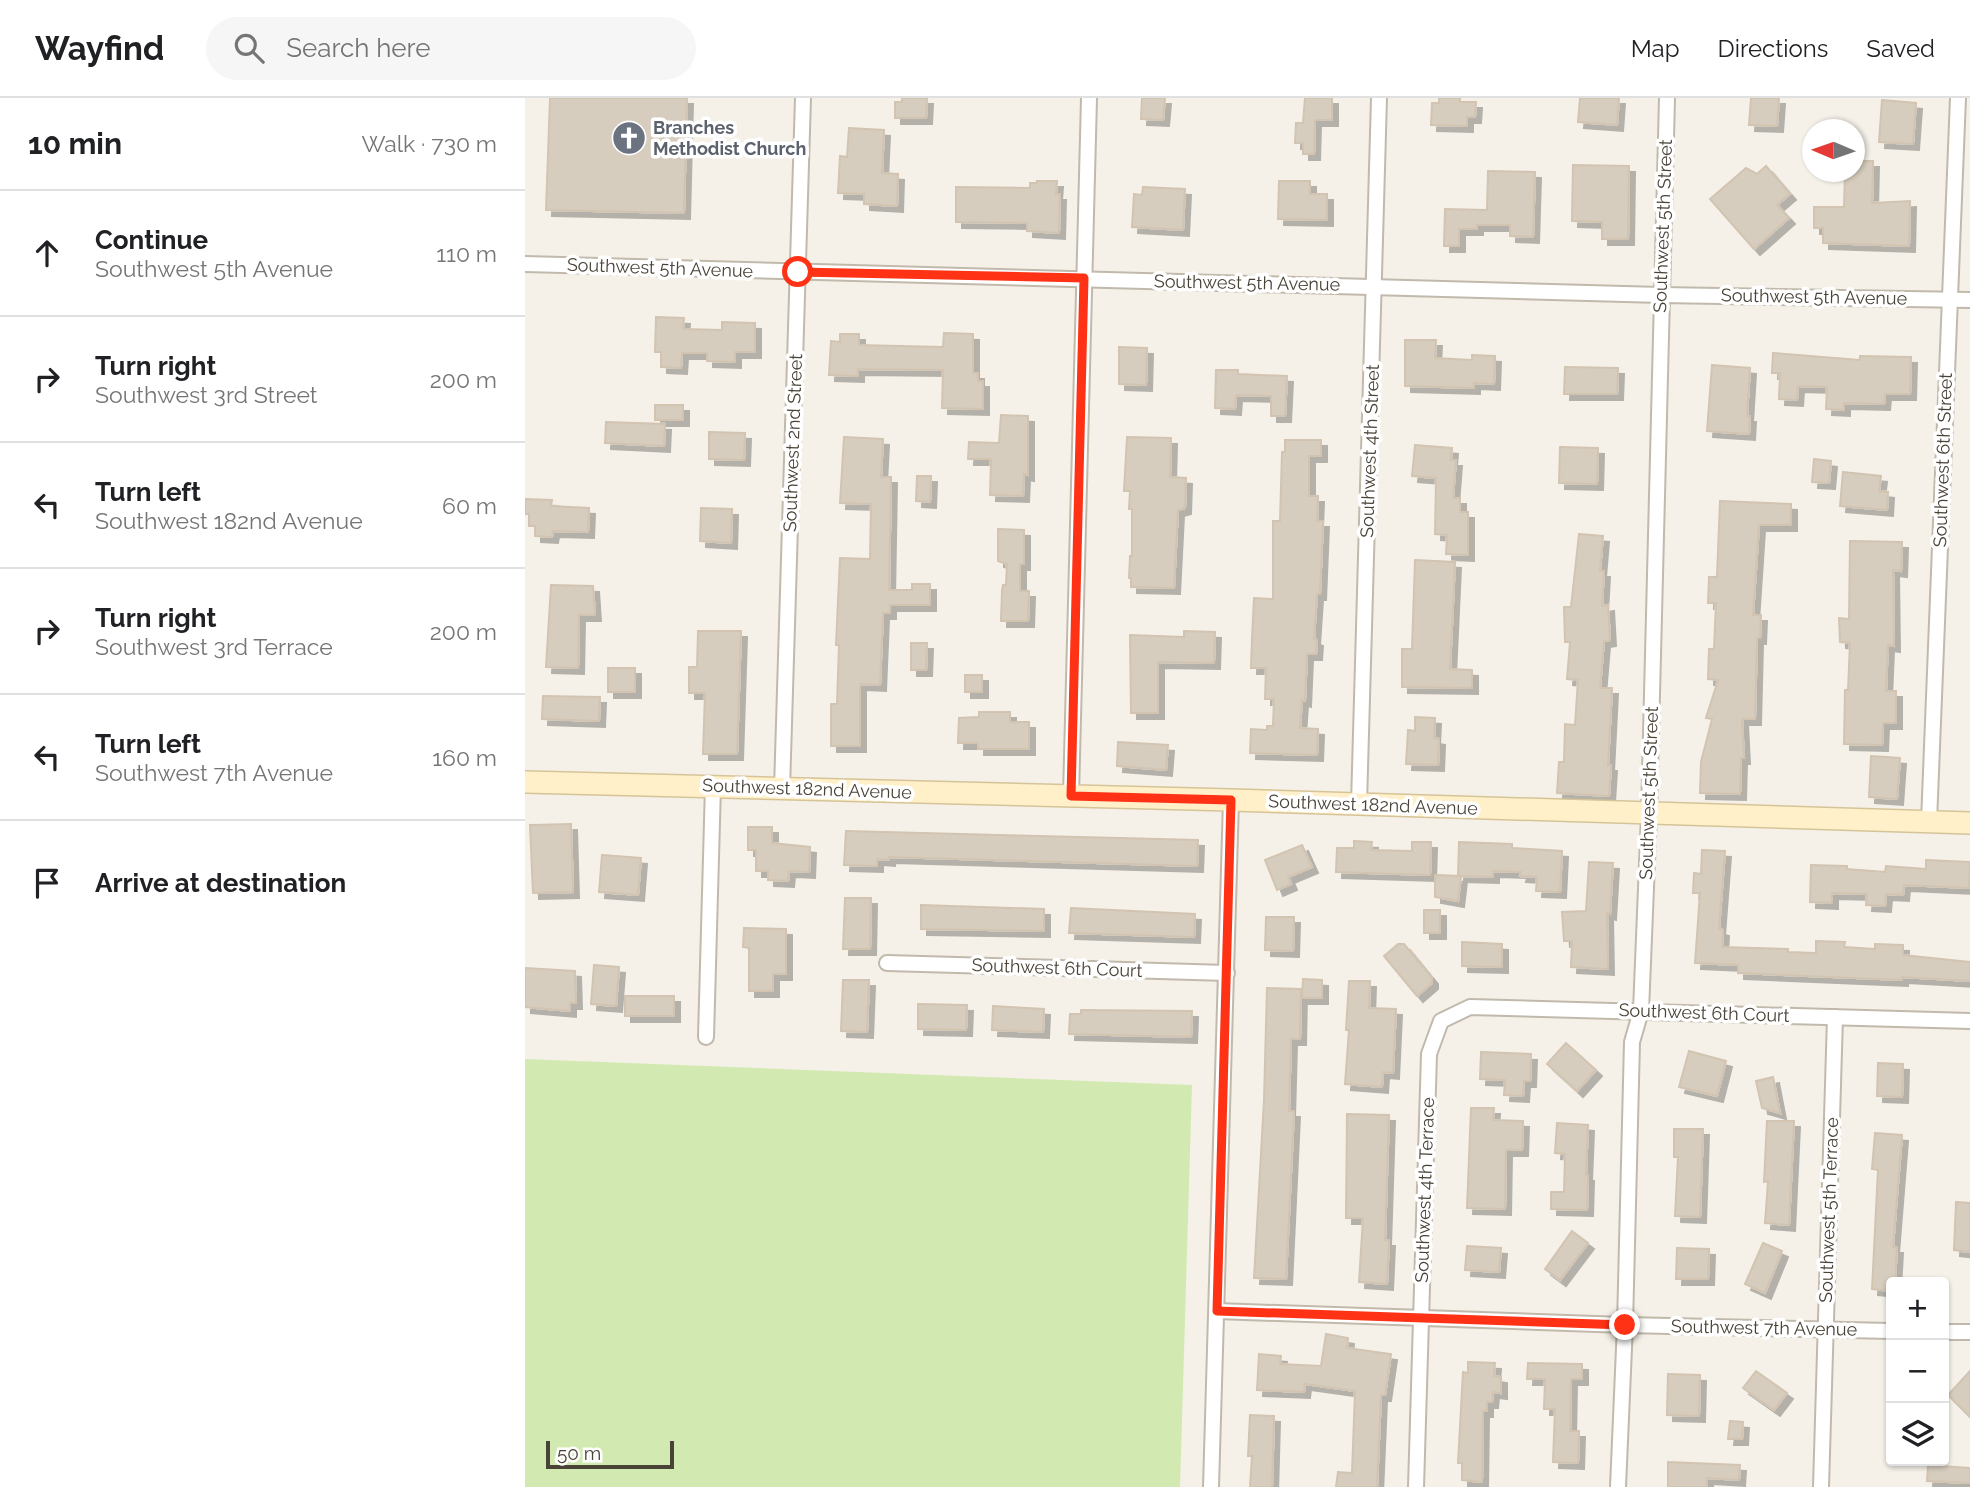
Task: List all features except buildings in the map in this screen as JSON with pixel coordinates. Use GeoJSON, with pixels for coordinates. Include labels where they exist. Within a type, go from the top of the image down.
{"type":"FeatureCollection","features":[{"type":"Feature","properties":{"kind":"street","name":"Southwest 2nd Street"},"geometry":{"type":"LineString","coordinates":[[782,789],[803,98]]}},
{"type":"Feature","properties":{"kind":"street"},"geometry":{"type":"LineString","coordinates":[[1071,796],[1089,98]]}},
{"type":"Feature","properties":{"kind":"street","name":"Southwest 4th Street"},"geometry":{"type":"LineString","coordinates":[[1359,804],[1380,98]]}},
{"type":"Feature","properties":{"kind":"street","name":"Southwest 5th Street"},"geometry":{"type":"LineString","coordinates":[[1618,1487],[1632,1042],[1641,1011],[1649,814],[1667,98]]}},
{"type":"Feature","properties":{"kind":"street","name":"Southwest 6th Street"},"geometry":{"type":"LineString","coordinates":[[1929,822],[1958,98]]}},
{"type":"Feature","properties":{"kind":"street","name":"Southwest 5th Avenue"},"geometry":{"type":"LineString","coordinates":[[525,264],[1661,295],[1970,300]]}},
{"type":"Feature","properties":{"kind":"street","name":"Southwest 182nd Avenue"},"geometry":{"type":"LineString","coordinates":[[525,782],[1970,823]]}},
{"type":"Feature","properties":{"kind":"street"},"geometry":{"type":"LineString","coordinates":[[706,1037],[713,786]]}},
{"type":"Feature","properties":{"kind":"street"},"geometry":{"type":"LineString","coordinates":[[1211,1487],[1231,800]]}},
{"type":"Feature","properties":{"kind":"street","name":"Southwest 6th Court"},"geometry":{"type":"LineString","coordinates":[[887,963],[1227,973]]}},
{"type":"Feature","properties":{"kind":"street","name":"Southwest 6th Court"},"geometry":{"type":"LineString","coordinates":[[1441,1021],[1470,1007],[1970,1021]]}},
{"type":"Feature","properties":{"kind":"street","name":"Southwest 5th Terrace"},"geometry":{"type":"LineString","coordinates":[[1821,1487],[1835,1017]]}},
{"type":"Feature","properties":{"kind":"street","name":"Southwest 4th Terrace"},"geometry":{"type":"LineString","coordinates":[[1416,1487],[1429,1054],[1441,1021]]}},
{"type":"Feature","properties":{"kind":"street","name":"Southwest 7th Avenue"},"geometry":{"type":"LineString","coordinates":[[1217,1311],[1886,1331]]}},
{"type":"Feature","properties":{"kind":"street"},"geometry":{"type":"LineString","coordinates":[[1949,1332],[1970,1332]]}},
{"type":"Feature","properties":{"kind":"green space"},"geometry":{"type":"Polygon","coordinates":[[[525,1059],[1192,1085],[1180,1487],[525,1487],[525,1059]]]}},
{"type":"Feature","properties":{"kind":"place","name":"Branches Methodist Church"},"geometry":{"type":"Point","coordinates":[629,138]}},
{"type":"Feature","properties":{"kind":"route"},"geometry":{"type":"LineString","coordinates":[[798,272],[1084,278],[1071,796],[1231,800],[1217,1311],[1625,1325]]}}]}
